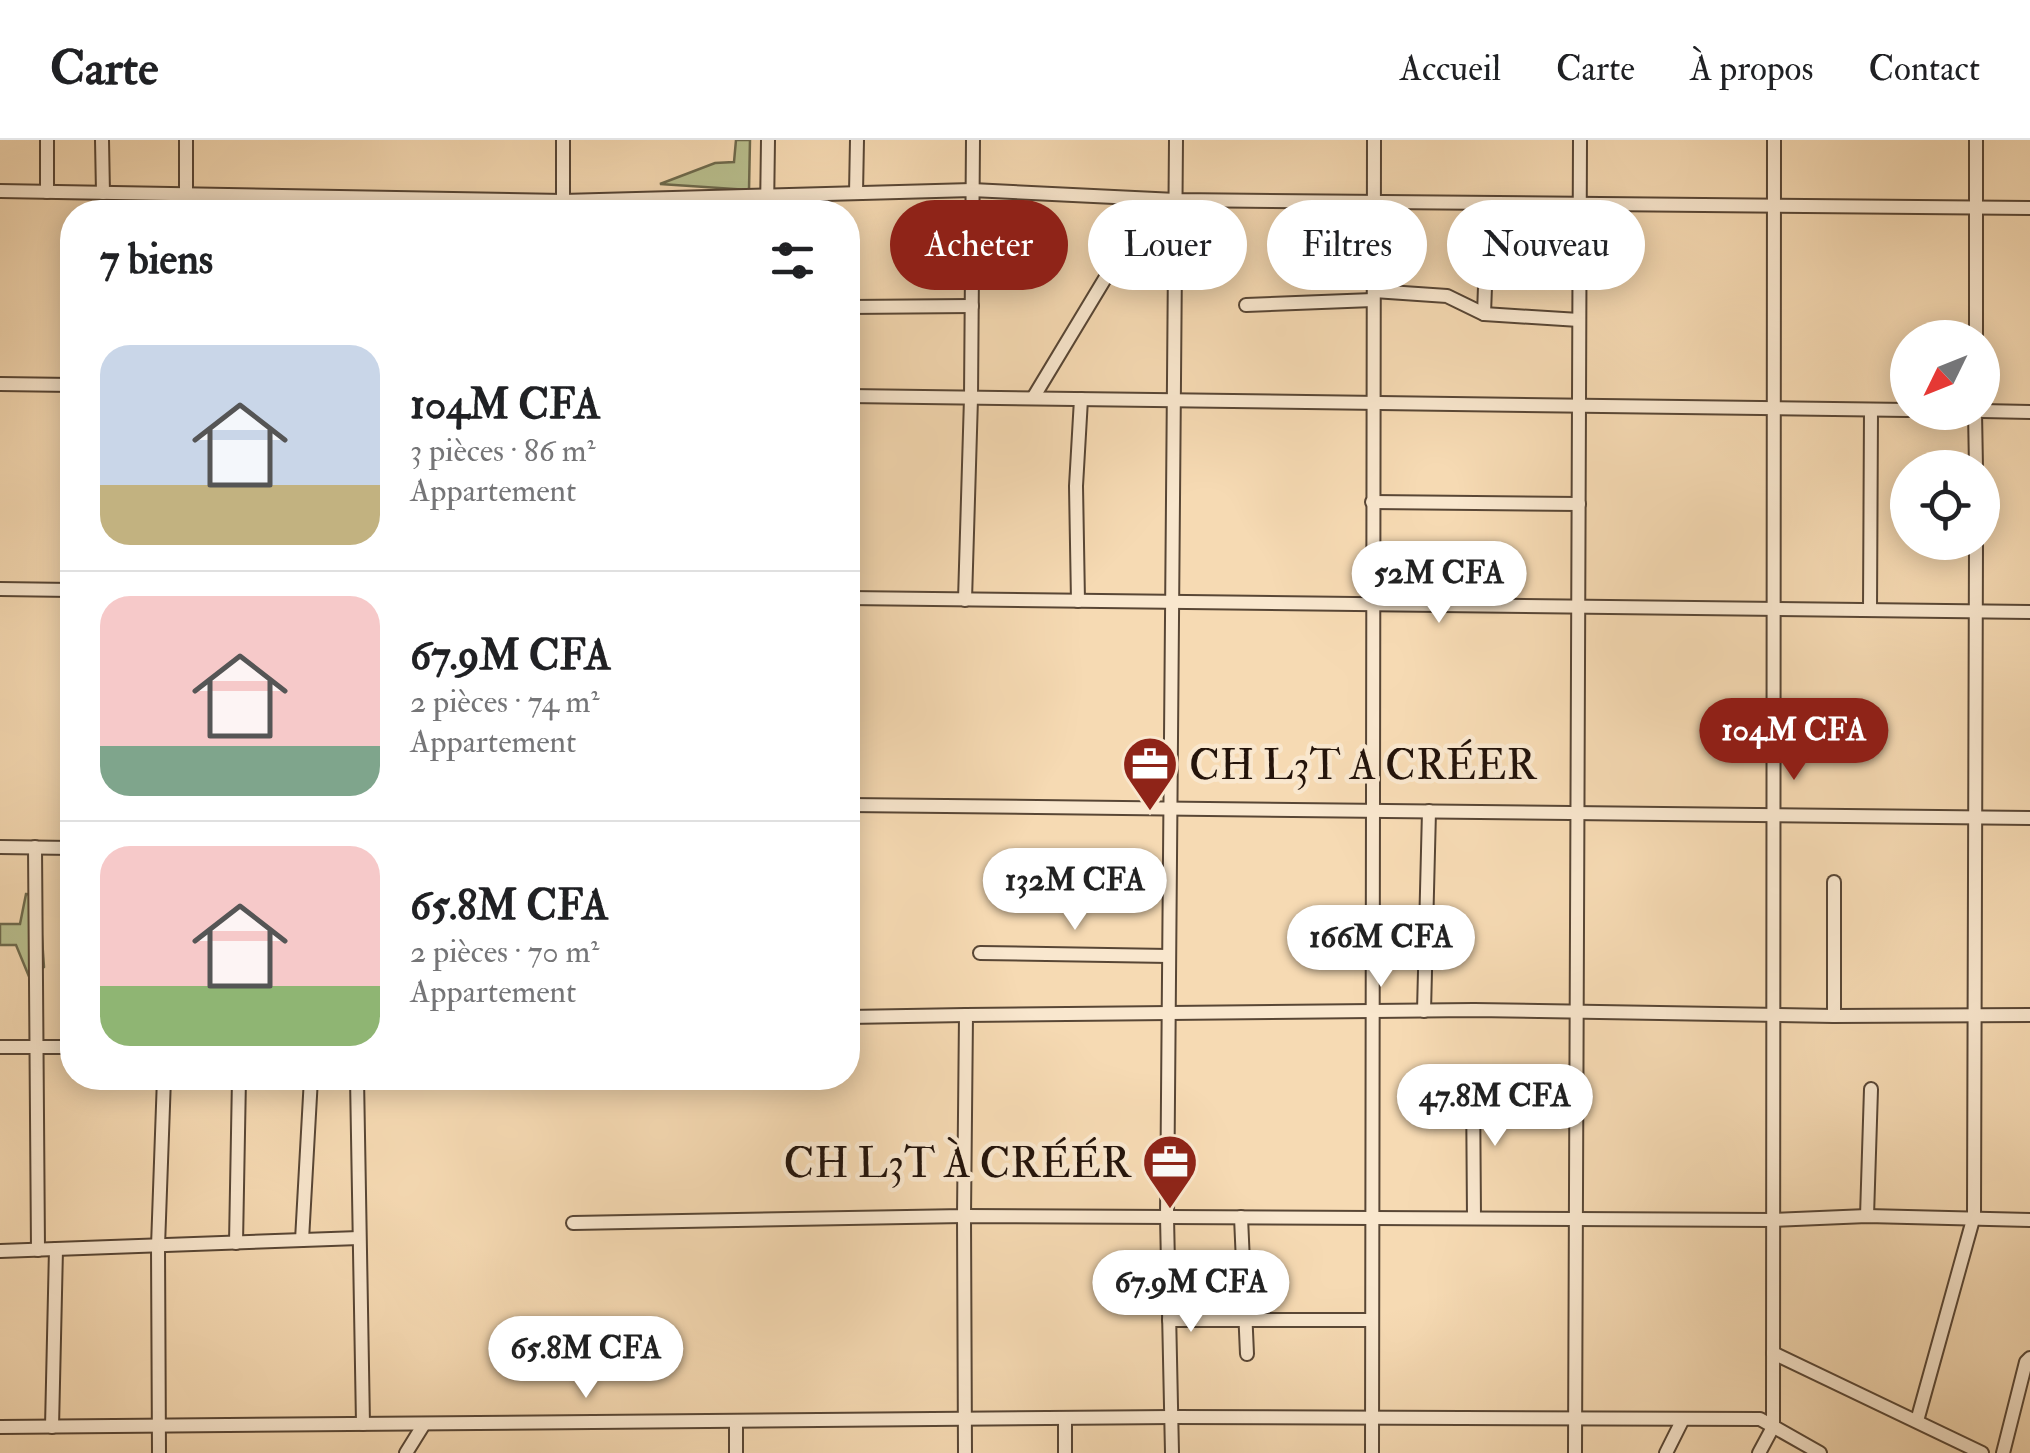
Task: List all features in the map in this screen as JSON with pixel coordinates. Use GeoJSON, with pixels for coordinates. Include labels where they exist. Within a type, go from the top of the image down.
{"type":"FeatureCollection","features":[{"type":"Feature","properties":{"kind":"street"},"geometry":{"type":"LineString","coordinates":[[47,140],[47,192]]}},
{"type":"Feature","properties":{"kind":"street"},"geometry":{"type":"LineString","coordinates":[[102,140],[103,193]]}},
{"type":"Feature","properties":{"kind":"street"},"geometry":{"type":"LineString","coordinates":[[186,140],[186,200]]}},
{"type":"Feature","properties":{"kind":"street"},"geometry":{"type":"LineString","coordinates":[[563,140],[563,200]]}},
{"type":"Feature","properties":{"kind":"street"},"geometry":{"type":"LineString","coordinates":[[768,140],[768,200]]}},
{"type":"Feature","properties":{"kind":"street"},"geometry":{"type":"LineString","coordinates":[[856,193],[857,140]]}},
{"type":"Feature","properties":{"kind":"street"},"geometry":{"type":"LineString","coordinates":[[965,600],[972,140]]}},
{"type":"Feature","properties":{"kind":"street"},"geometry":{"type":"LineString","coordinates":[[683,200],[972,190],[1176,200],[1176,140]]}},
{"type":"Feature","properties":{"kind":"street"},"geometry":{"type":"LineString","coordinates":[[1373,200],[1374,140]]}},
{"type":"Feature","properties":{"kind":"street"},"geometry":{"type":"LineString","coordinates":[[1580,140],[1580,200]]}},
{"type":"Feature","properties":{"kind":"street"},"geometry":{"type":"LineString","coordinates":[[1759,1453],[1773,1427],[1774,140]]}},
{"type":"Feature","properties":{"kind":"street"},"geometry":{"type":"LineString","coordinates":[[1976,140],[1976,320]]}},
{"type":"Feature","properties":{"kind":"street"},"geometry":{"type":"LineString","coordinates":[[0,191],[360,200]]}},
{"type":"Feature","properties":{"kind":"street"},"geometry":{"type":"LineString","coordinates":[[1033,398],[1154,199]]}},
{"type":"Feature","properties":{"kind":"street"},"geometry":{"type":"LineString","coordinates":[[1645,206],[2030,208]]}},
{"type":"Feature","properties":{"kind":"street"},"geometry":{"type":"LineString","coordinates":[[1172,1453],[1167,1217],[1175,290]]}},
{"type":"Feature","properties":{"kind":"street"},"geometry":{"type":"LineString","coordinates":[[1372,1453],[1373,290]]}},
{"type":"Feature","properties":{"kind":"street"},"geometry":{"type":"LineString","coordinates":[[1484,314],[1485,290]]}},
{"type":"Feature","properties":{"kind":"street"},"geometry":{"type":"LineString","coordinates":[[1575,1453],[1580,290]]}},
{"type":"Feature","properties":{"kind":"street"},"geometry":{"type":"LineString","coordinates":[[1246,305],[1373,295],[1447,296],[1484,314],[1580,320]]}},
{"type":"Feature","properties":{"kind":"street"},"geometry":{"type":"LineString","coordinates":[[860,307],[972,306]]}},
{"type":"Feature","properties":{"kind":"street"},"geometry":{"type":"LineString","coordinates":[[0,384],[60,386]]}},
{"type":"Feature","properties":{"kind":"street"},"geometry":{"type":"LineString","coordinates":[[860,396],[1890,410]]}},
{"type":"Feature","properties":{"kind":"street"},"geometry":{"type":"LineString","coordinates":[[1078,601],[1076,486],[1081,399]]}},
{"type":"Feature","properties":{"kind":"street"},"geometry":{"type":"LineString","coordinates":[[1870,610],[1871,410]]}},
{"type":"Feature","properties":{"kind":"street"},"geometry":{"type":"LineString","coordinates":[[2000,412],[2030,412]]}},
{"type":"Feature","properties":{"kind":"street"},"geometry":{"type":"LineString","coordinates":[[1372,502],[1578,504]]}},
{"type":"Feature","properties":{"kind":"street"},"geometry":{"type":"LineString","coordinates":[[1917,1422],[1974,1216],[1976,560]]}},
{"type":"Feature","properties":{"kind":"street"},"geometry":{"type":"LineString","coordinates":[[0,589],[60,590]]}},
{"type":"Feature","properties":{"kind":"street"},"geometry":{"type":"LineString","coordinates":[[860,598],[2030,612]]}},
{"type":"Feature","properties":{"kind":"street"},"geometry":{"type":"LineString","coordinates":[[860,805],[2030,818]]}},
{"type":"Feature","properties":{"kind":"street"},"geometry":{"type":"LineString","coordinates":[[1424,1011],[1429,811]]}},
{"type":"Feature","properties":{"kind":"street"},"geometry":{"type":"LineString","coordinates":[[0,847],[60,848]]}},
{"type":"Feature","properties":{"kind":"street"},"geometry":{"type":"LineString","coordinates":[[34,848],[38,1250]]}},
{"type":"Feature","properties":{"kind":"street"},"geometry":{"type":"LineString","coordinates":[[1834,882],[1834,1016]]}},
{"type":"Feature","properties":{"kind":"street"},"geometry":{"type":"LineString","coordinates":[[980,953],[1169,956]]}},
{"type":"Feature","properties":{"kind":"street"},"geometry":{"type":"LineString","coordinates":[[860,1017],[1371,1011],[2030,1015]]}},
{"type":"Feature","properties":{"kind":"street"},"geometry":{"type":"LineString","coordinates":[[965,1453],[966,1016]]}},
{"type":"Feature","properties":{"kind":"street"},"geometry":{"type":"LineString","coordinates":[[0,1047],[60,1047]]}},
{"type":"Feature","properties":{"kind":"street"},"geometry":{"type":"LineString","coordinates":[[1473,1080],[1474,1218]]}},
{"type":"Feature","properties":{"kind":"street"},"geometry":{"type":"LineString","coordinates":[[1867,1216],[1871,1089]]}},
{"type":"Feature","properties":{"kind":"street"},"geometry":{"type":"LineString","coordinates":[[159,1453],[158,1246],[164,1090]]}},
{"type":"Feature","properties":{"kind":"street"},"geometry":{"type":"LineString","coordinates":[[236,1242],[240,1090]]}},
{"type":"Feature","properties":{"kind":"street"},"geometry":{"type":"LineString","coordinates":[[302,1240],[310,1090]]}},
{"type":"Feature","properties":{"kind":"street"},"geometry":{"type":"LineString","coordinates":[[357,1090],[364,1424]]}},
{"type":"Feature","properties":{"kind":"street"},"geometry":{"type":"LineString","coordinates":[[573,1223],[964,1216],[1576,1216],[1773,1220],[1974,1216],[2030,1220]]}},
{"type":"Feature","properties":{"kind":"street"},"geometry":{"type":"LineString","coordinates":[[1241,1218],[1247,1354]]}},
{"type":"Feature","properties":{"kind":"street"},"geometry":{"type":"LineString","coordinates":[[0,1251],[359,1238]]}},
{"type":"Feature","properties":{"kind":"street"},"geometry":{"type":"LineString","coordinates":[[52,1427],[56,1249]]}},
{"type":"Feature","properties":{"kind":"street"},"geometry":{"type":"LineString","coordinates":[[1169,1320],[1372,1320]]}},
{"type":"Feature","properties":{"kind":"street"},"geometry":{"type":"LineString","coordinates":[[1773,1353],[1982,1453]]}},
{"type":"Feature","properties":{"kind":"street"},"geometry":{"type":"LineString","coordinates":[[2003,1453],[2029,1362]]}},
{"type":"Feature","properties":{"kind":"street"},"geometry":{"type":"LineString","coordinates":[[0,1427],[1172,1417],[1760,1420],[1820,1453]]}},
{"type":"Feature","properties":{"kind":"street"},"geometry":{"type":"LineString","coordinates":[[1065,1418],[1065,1453]]}},
{"type":"Feature","properties":{"kind":"street"},"geometry":{"type":"LineString","coordinates":[[1666,1453],[1683,1419]]}},
{"type":"Feature","properties":{"kind":"street"},"geometry":{"type":"LineString","coordinates":[[736,1421],[736,1453]]}},
{"type":"Feature","properties":{"kind":"street"},"geometry":{"type":"LineString","coordinates":[[406,1453],[424,1424]]}},
{"type":"Feature","properties":{"kind":"green space"},"geometry":{"type":"Polygon","coordinates":[[[736,140],[750,140],[749,190],[660,184],[715,163],[734,162],[736,140]]]}},
{"type":"Feature","properties":{"kind":"green space"},"geometry":{"type":"Polygon","coordinates":[[[26,894],[39,895],[44,967],[30,979],[16,945],[0,945],[0,924],[20,924],[26,894]]]}},
{"type":"Feature","properties":{"kind":"place","name":"CH L3T A CRÉER"},"geometry":{"type":"Point","coordinates":[1150,813]}},
{"type":"Feature","properties":{"kind":"place","name":"CH L3T À CRÉÉR"},"geometry":{"type":"Point","coordinates":[1170,1211]}}]}
